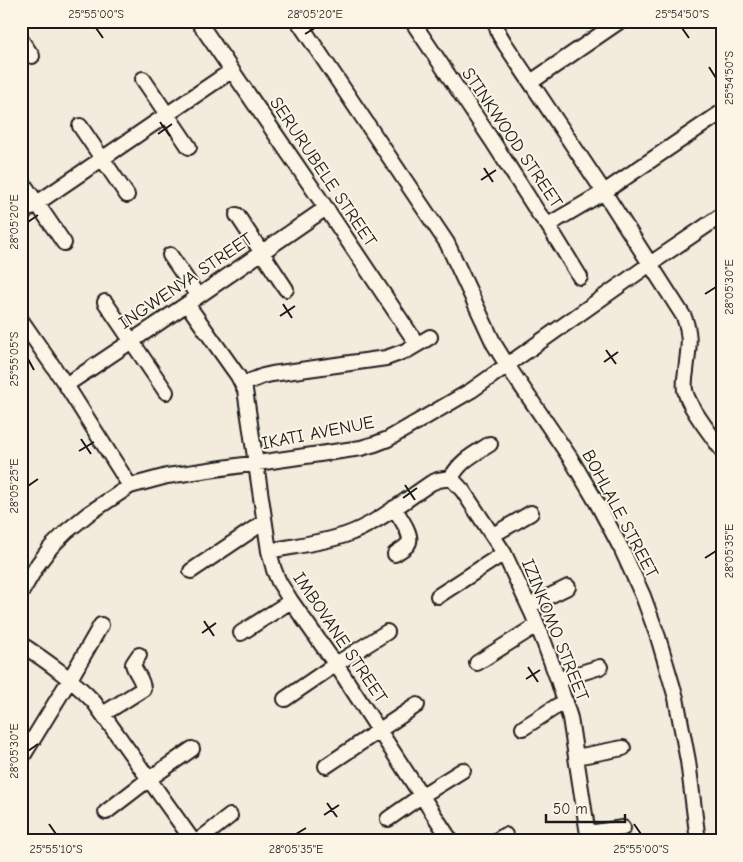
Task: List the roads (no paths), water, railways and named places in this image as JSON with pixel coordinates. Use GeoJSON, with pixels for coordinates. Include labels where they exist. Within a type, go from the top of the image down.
{"type":"FeatureCollection","features":[{"type":"Feature","properties":{"kind":"street","name":"SERURUBELE STREET"},"geometry":{"type":"LineString","coordinates":[[198,21],[417,344]]}},
{"type":"Feature","properties":{"kind":"street","name":"BOHLALE STREET"},"geometry":{"type":"LineString","coordinates":[[298,21],[447,243],[494,344],[571,459],[622,550],[643,596],[658,637],[676,698],[688,762],[698,841]]}},
{"type":"Feature","properties":{"kind":"street","name":"STINKWOOD STREET"},"geometry":{"type":"LineString","coordinates":[[412,21],[548,225],[580,277]]}},
{"type":"Feature","properties":{"kind":"street"},"geometry":{"type":"LineString","coordinates":[[495,21],[499,34],[505,44],[604,192],[684,317],[689,337],[684,382],[685,392],[688,400],[722,450]]}},
{"type":"Feature","properties":{"kind":"street"},"geometry":{"type":"LineString","coordinates":[[531,82],[620,21]]}},
{"type":"Feature","properties":{"kind":"street"},"geometry":{"type":"LineString","coordinates":[[21,40],[32,56]]}},
{"type":"Feature","properties":{"kind":"street"},"geometry":{"type":"LineString","coordinates":[[21,214],[231,71]]}},
{"type":"Feature","properties":{"kind":"street"},"geometry":{"type":"LineString","coordinates":[[143,79],[189,147]]}},
{"type":"Feature","properties":{"kind":"street"},"geometry":{"type":"LineString","coordinates":[[548,225],[604,192],[722,112]]}},
{"type":"Feature","properties":{"kind":"street"},"geometry":{"type":"LineString","coordinates":[[80,126],[126,195]]}},
{"type":"Feature","properties":{"kind":"street"},"geometry":{"type":"LineString","coordinates":[[21,180],[64,243]]}},
{"type":"Feature","properties":{"kind":"street","name":"INGWENYA STREET"},"geometry":{"type":"LineString","coordinates":[[66,384],[193,300],[326,208]]}},
{"type":"Feature","properties":{"kind":"street"},"geometry":{"type":"LineString","coordinates":[[237,214],[286,289]]}},
{"type":"Feature","properties":{"kind":"street","name":"IKATI AVENUE"},"geometry":{"type":"LineString","coordinates":[[21,593],[38,564],[67,531],[88,514],[130,486],[167,476],[362,448],[402,432],[472,390],[722,215]]}},
{"type":"Feature","properties":{"kind":"street","name":"IMBOVANE STREET"},"geometry":{"type":"LineString","coordinates":[[170,255],[193,300],[243,384],[269,551],[279,582],[336,664],[450,841]]}},
{"type":"Feature","properties":{"kind":"street"},"geometry":{"type":"LineString","coordinates":[[105,302],[166,392]]}},
{"type":"Feature","properties":{"kind":"street"},"geometry":{"type":"LineString","coordinates":[[21,320],[66,384],[130,486]]}},
{"type":"Feature","properties":{"kind":"street"},"geometry":{"type":"LineString","coordinates":[[243,384],[272,374],[386,358],[398,354],[430,337]]}},
{"type":"Feature","properties":{"kind":"street"},"geometry":{"type":"LineString","coordinates":[[269,551],[345,535],[362,528],[431,483],[451,478],[464,460],[490,444]]}},
{"type":"Feature","properties":{"kind":"street","name":"IZINKOMO STREET"},"geometry":{"type":"LineString","coordinates":[[451,478],[463,491],[504,553],[537,625],[566,702],[570,718],[589,837]]}},
{"type":"Feature","properties":{"kind":"street"},"geometry":{"type":"LineString","coordinates":[[394,508],[410,538],[410,542],[395,554]]}},
{"type":"Feature","properties":{"kind":"street"},"geometry":{"type":"LineString","coordinates":[[493,536],[531,513]]}},
{"type":"Feature","properties":{"kind":"street"},"geometry":{"type":"LineString","coordinates":[[191,571],[264,522]]}},
{"type":"Feature","properties":{"kind":"street"},"geometry":{"type":"LineString","coordinates":[[438,596],[504,553]]}},
{"type":"Feature","properties":{"kind":"street"},"geometry":{"type":"LineString","coordinates":[[529,606],[568,587]]}},
{"type":"Feature","properties":{"kind":"street"},"geometry":{"type":"LineString","coordinates":[[240,633],[291,601]]}},
{"type":"Feature","properties":{"kind":"street"},"geometry":{"type":"LineString","coordinates":[[21,759],[101,625]]}},
{"type":"Feature","properties":{"kind":"street"},"geometry":{"type":"LineString","coordinates":[[477,664],[537,625]]}},
{"type":"Feature","properties":{"kind":"street"},"geometry":{"type":"LineString","coordinates":[[285,699],[336,664],[388,632]]}},
{"type":"Feature","properties":{"kind":"street"},"geometry":{"type":"LineString","coordinates":[[21,644],[70,679],[89,697],[193,841]]}},
{"type":"Feature","properties":{"kind":"street"},"geometry":{"type":"LineString","coordinates":[[103,714],[143,689],[133,664],[139,655]]}},
{"type":"Feature","properties":{"kind":"street"},"geometry":{"type":"LineString","coordinates":[[558,680],[600,667]]}},
{"type":"Feature","properties":{"kind":"street"},"geometry":{"type":"LineString","coordinates":[[523,728],[566,702]]}},
{"type":"Feature","properties":{"kind":"street"},"geometry":{"type":"LineString","coordinates":[[326,766],[417,705]]}},
{"type":"Feature","properties":{"kind":"street"},"geometry":{"type":"LineString","coordinates":[[576,757],[623,748]]}},
{"type":"Feature","properties":{"kind":"street"},"geometry":{"type":"LineString","coordinates":[[106,812],[192,749]]}},
{"type":"Feature","properties":{"kind":"street"},"geometry":{"type":"LineString","coordinates":[[388,819],[463,770]]}},
{"type":"Feature","properties":{"kind":"street"},"geometry":{"type":"LineString","coordinates":[[198,841],[230,816]]}},
{"type":"Feature","properties":{"kind":"street"},"geometry":{"type":"LineString","coordinates":[[589,837],[623,828]]}}]}
